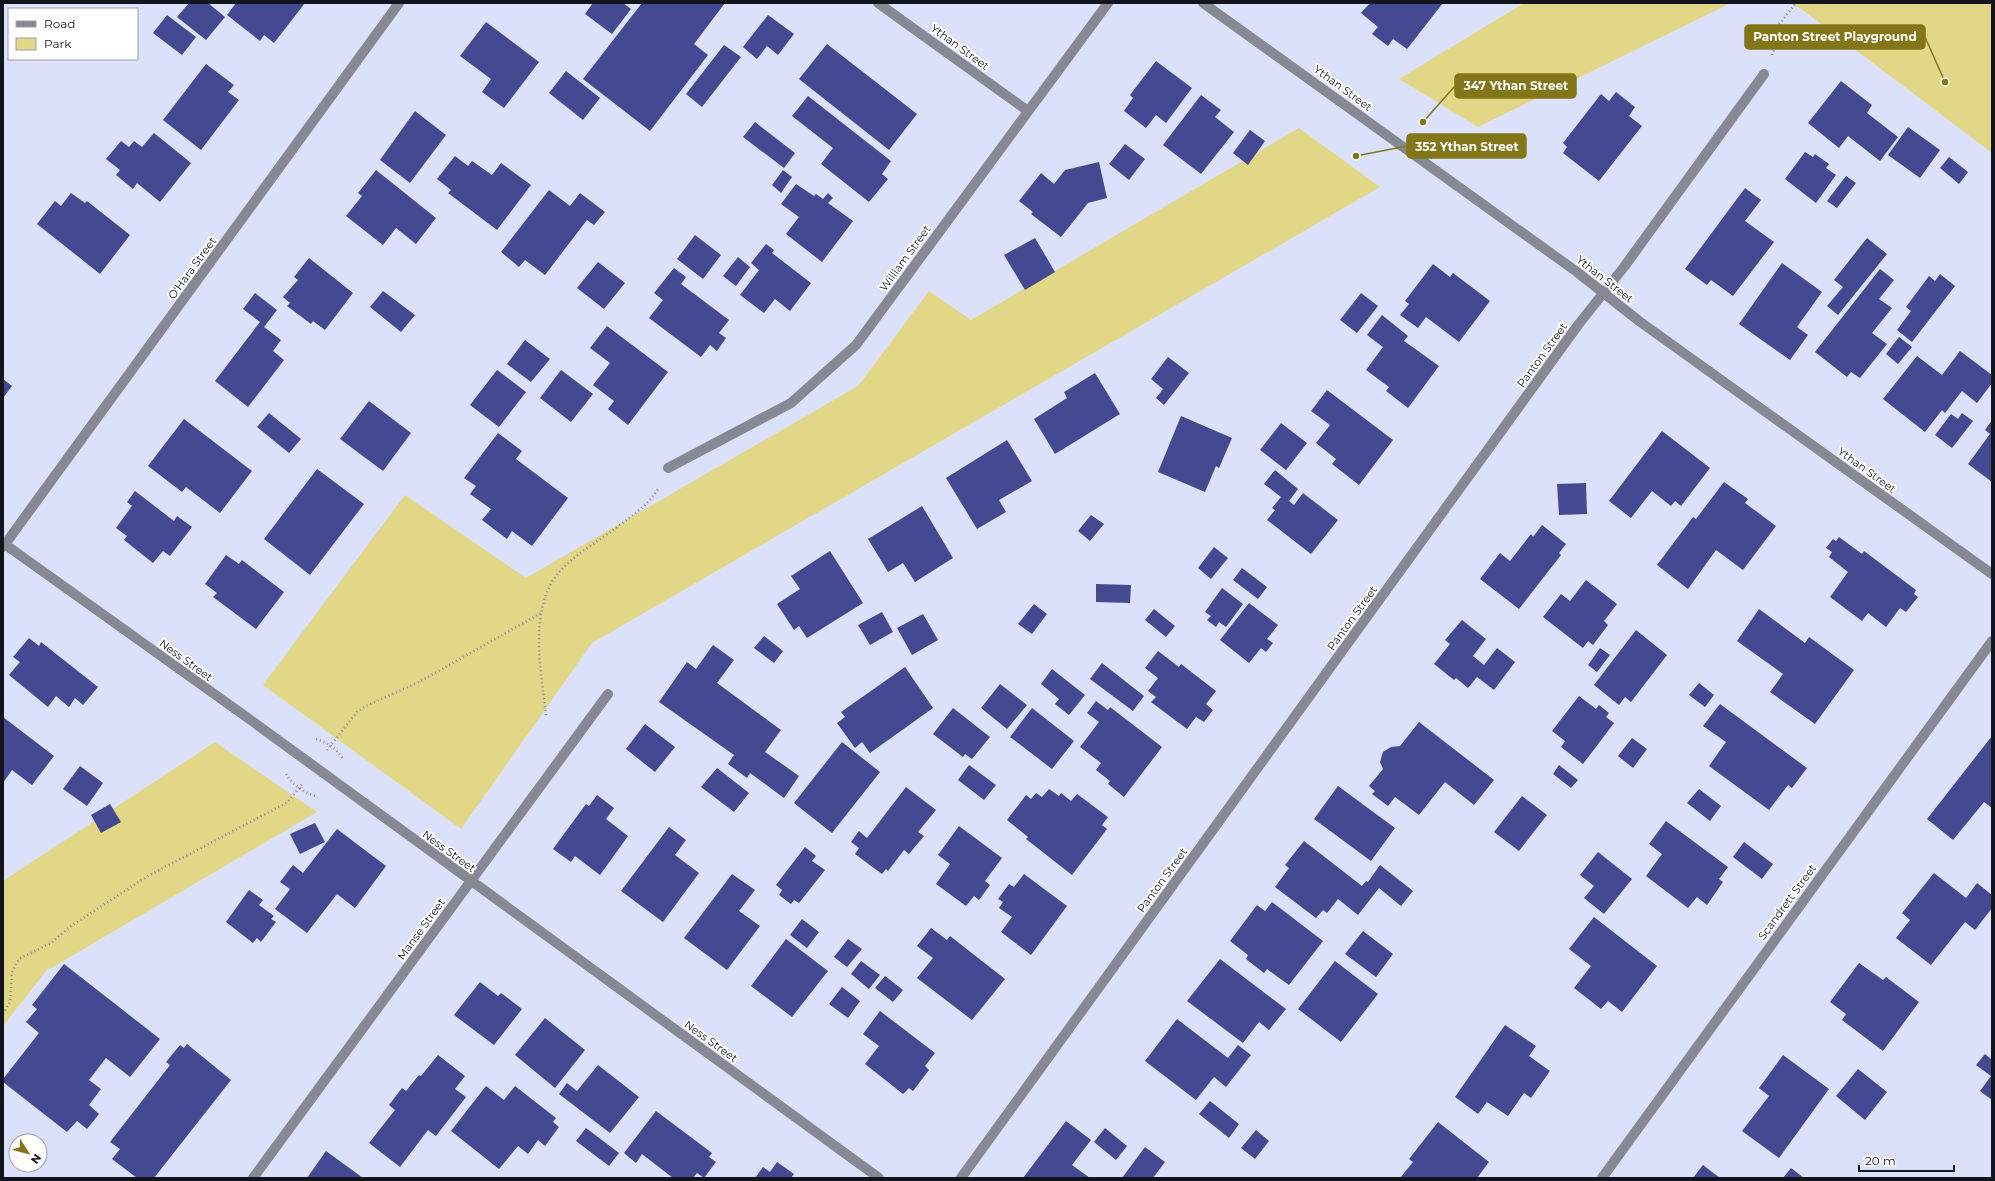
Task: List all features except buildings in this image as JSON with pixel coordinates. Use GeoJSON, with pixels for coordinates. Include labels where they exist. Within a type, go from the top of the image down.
{"type":"FeatureCollection","features":[{"type":"Feature","properties":{"kind":"street","name":"O'Hara Street"},"geometry":{"type":"LineString","coordinates":[[4,545],[399,3]]}},
{"type":"Feature","properties":{"kind":"street","name":"Ythan Street"},"geometry":{"type":"LineString","coordinates":[[878,3],[1028,111]]}},
{"type":"Feature","properties":{"kind":"street","name":"William Street"},"geometry":{"type":"LineString","coordinates":[[668,468],[791,403],[856,345],[1108,3]]}},
{"type":"Feature","properties":{"kind":"street","name":"Ythan Street"},"geometry":{"type":"LineString","coordinates":[[1203,3],[1604,293],[1639,321],[1992,574]]}},
{"type":"Feature","properties":{"kind":"street","name":"Panton Street"},"geometry":{"type":"LineString","coordinates":[[961,1178],[1578,325],[1604,293],[1764,74]]}},
{"type":"Feature","properties":{"kind":"street","name":"Ness Street"},"geometry":{"type":"LineString","coordinates":[[4,545],[264,730],[879,1178]]}},
{"type":"Feature","properties":{"kind":"street","name":"Scandrett Street"},"geometry":{"type":"LineString","coordinates":[[1602,1178],[1992,641]]}},
{"type":"Feature","properties":{"kind":"street","name":"Manse Street"},"geometry":{"type":"LineString","coordinates":[[253,1178],[608,694]]}},
{"type":"Feature","properties":{"kind":"path"},"geometry":{"type":"LineString","coordinates":[[1764,74],[1782,31],[1776,27],[1796,3]]}},
{"type":"Feature","properties":{"kind":"path"},"geometry":{"type":"LineString","coordinates":[[546,715],[539,649],[541,613],[550,585],[562,568],[645,506],[657,491]]}},
{"type":"Feature","properties":{"kind":"path"},"geometry":{"type":"LineString","coordinates":[[327,750],[357,712],[366,706],[421,681],[541,613]]}},
{"type":"Feature","properties":{"kind":"path"},"geometry":{"type":"LineString","coordinates":[[3,1014],[10,1002],[12,972],[19,959],[51,943],[71,926],[148,876],[288,802],[302,785]]}},
{"type":"Feature","properties":{"kind":"green space"},"geometry":{"type":"Polygon","coordinates":[[[1524,3],[1731,3],[1478,127],[1399,79],[1524,3]]]}},
{"type":"Feature","properties":{"kind":"green space"},"geometry":{"type":"Polygon","coordinates":[[[1791,3],[1992,3],[1992,153],[1804,11],[1791,3]]]}},
{"type":"Feature","properties":{"kind":"green space"},"geometry":{"type":"Polygon","coordinates":[[[1299,128],[1380,187],[592,643],[461,829],[263,685],[405,495],[526,578],[858,386],[929,291],[971,320],[1299,128]]]}},
{"type":"Feature","properties":{"kind":"green space"},"geometry":{"type":"Polygon","coordinates":[[[215,742],[317,812],[46,971],[3,1026],[3,881],[215,742]]]}},
{"type":"Feature","properties":{"kind":"place","name":"Panton Street Playground"},"geometry":{"type":"Point","coordinates":[1945,82]}},
{"type":"Feature","properties":{"kind":"place","name":"347 Ythan Street"},"geometry":{"type":"Point","coordinates":[1423,122]}},
{"type":"Feature","properties":{"kind":"place","name":"352 Ythan Street"},"geometry":{"type":"Point","coordinates":[1356,156]}}]}
